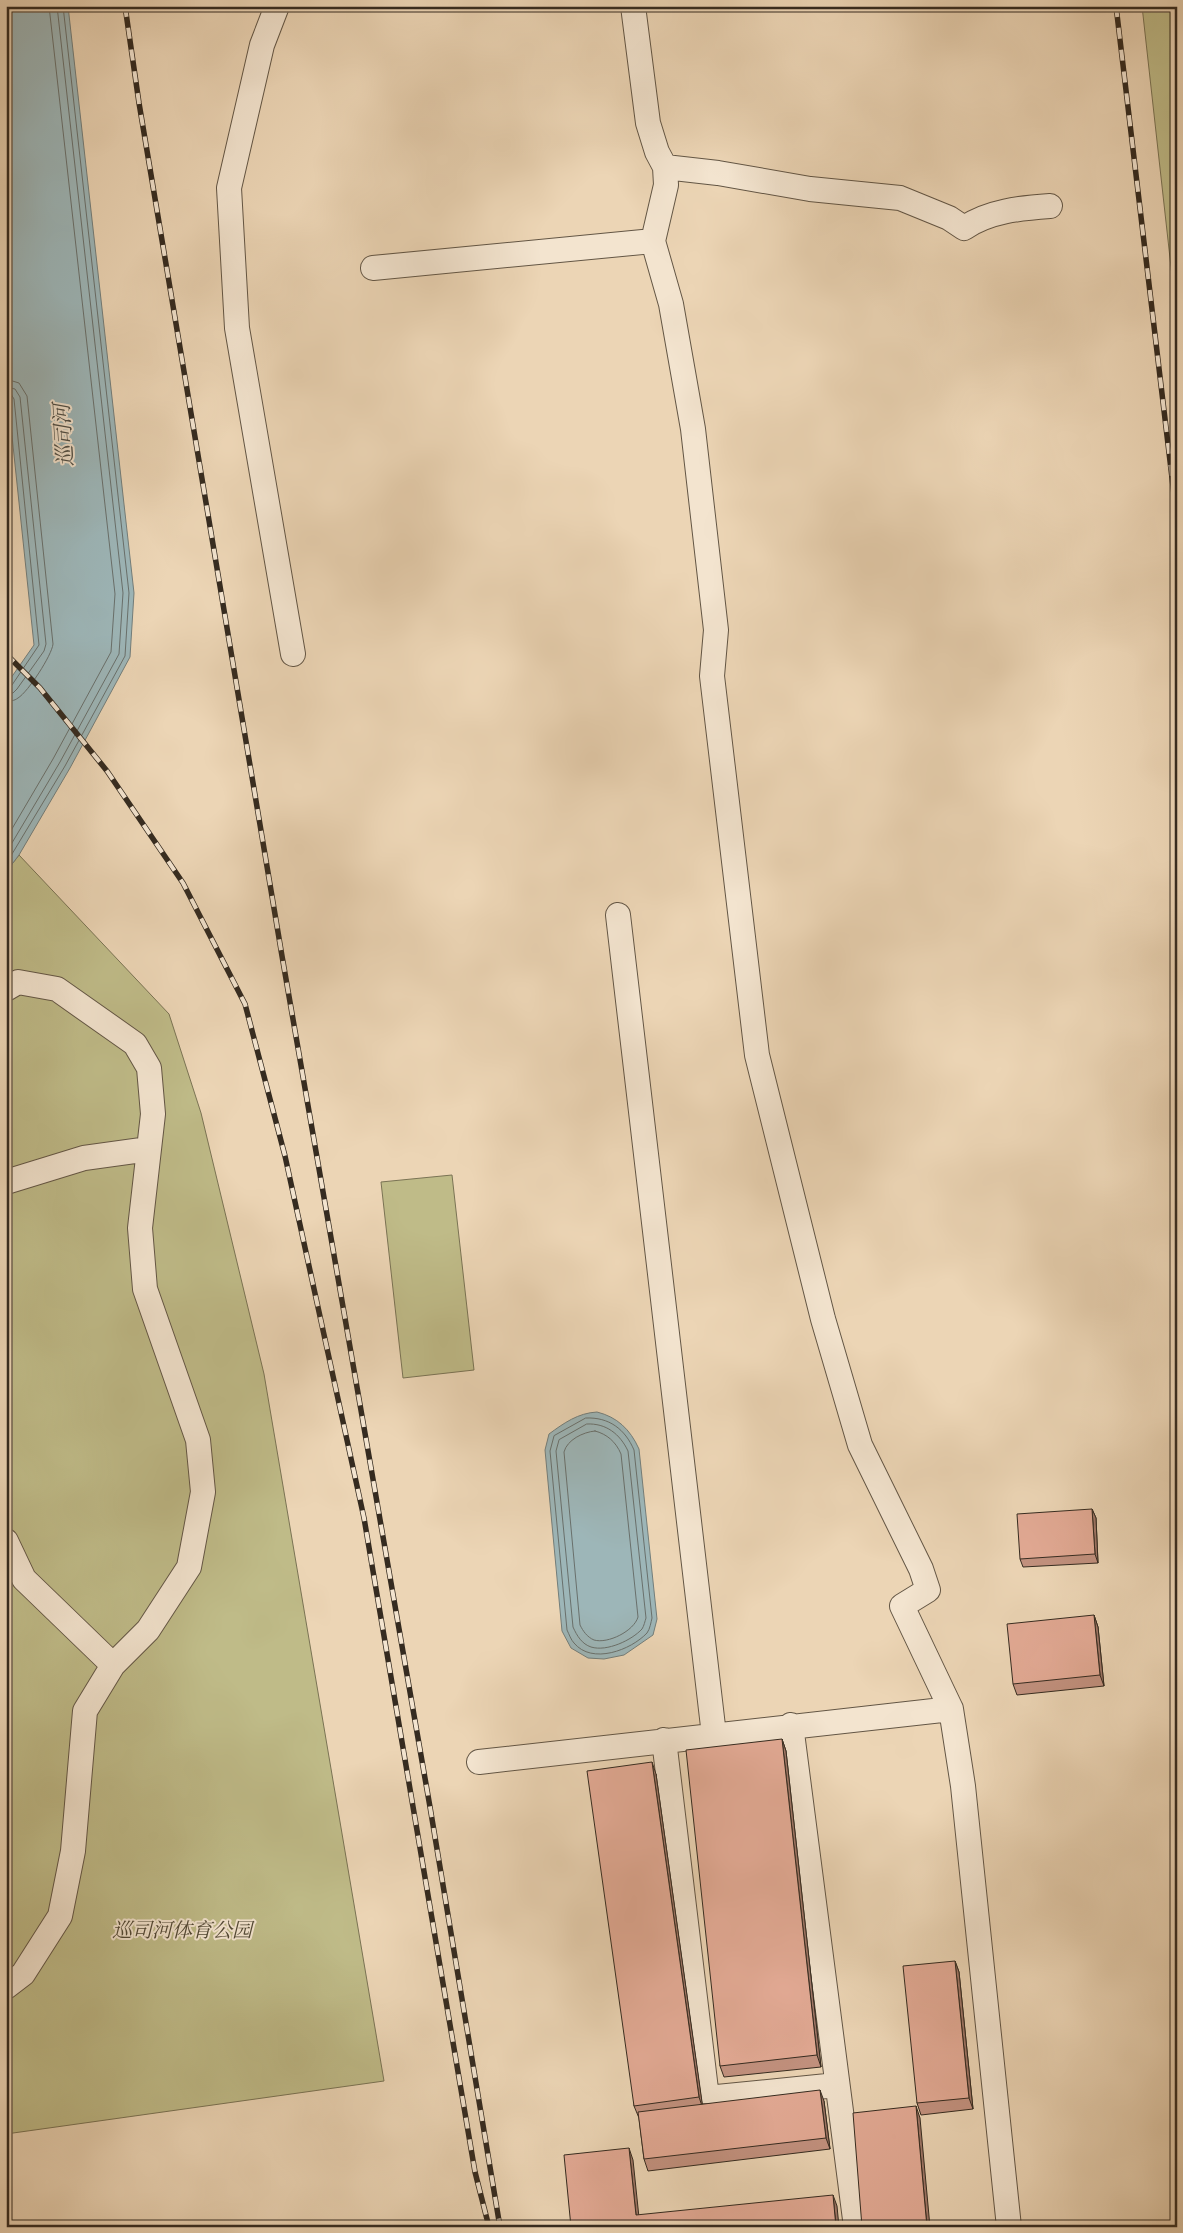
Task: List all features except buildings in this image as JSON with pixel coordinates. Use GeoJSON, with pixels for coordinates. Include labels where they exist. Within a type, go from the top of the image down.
{"type":"FeatureCollection","features":[{"type":"Feature","properties":{"kind":"street"},"geometry":{"type":"LineString","coordinates":[[277,6],[262,45],[229,188],[237,328],[293,654]]}},
{"type":"Feature","properties":{"kind":"street"},"geometry":{"type":"LineString","coordinates":[[634,6],[648,123],[657,152],[665,167],[666,185],[654,241],[671,304],[693,429],[716,630],[712,676],[758,1055],[823,1319],[860,1445],[920,1569],[928,1590],[902,1606],[951,1709],[963,1786],[1009,2227]]}},
{"type":"Feature","properties":{"kind":"street"},"geometry":{"type":"LineString","coordinates":[[665,167],[718,173],[810,189],[900,198],[949,218],[964,228],[973,222],[1016,209],[1050,206]]}},
{"type":"Feature","properties":{"kind":"street"},"geometry":{"type":"LineString","coordinates":[[373,268],[654,241]]}},
{"type":"Feature","properties":{"kind":"street"},"geometry":{"type":"LineString","coordinates":[[618,915],[718,1734],[726,1758]]}},
{"type":"Feature","properties":{"kind":"street"},"geometry":{"type":"LineString","coordinates":[[6,989],[18,982],[57,989],[135,1044],[149,1068],[153,1114],[140,1228],[145,1289],[198,1440],[203,1492],[189,1567],[148,1630],[113,1665],[85,1711],[73,1851],[60,1916],[23,1974],[6,1987]]}},
{"type":"Feature","properties":{"kind":"street"},"geometry":{"type":"LineString","coordinates":[[6,1182],[84,1158],[149,1149]]}},
{"type":"Feature","properties":{"kind":"street"},"geometry":{"type":"LineString","coordinates":[[6,1541],[24,1579],[113,1665]]}},
{"type":"Feature","properties":{"kind":"street"},"geometry":{"type":"LineString","coordinates":[[479,1762],[951,1709]]}},
{"type":"Feature","properties":{"kind":"street"},"geometry":{"type":"LineString","coordinates":[[791,1726],[856,2227]]}},
{"type":"Feature","properties":{"kind":"street"},"geometry":{"type":"LineString","coordinates":[[664,1740],[707,2098],[837,2085]]}},
{"type":"Feature","properties":{"kind":"green space"},"geometry":{"type":"Polygon","coordinates":[[[1142,6],[1177,6],[1177,321],[1142,6]]]}},
{"type":"Feature","properties":{"kind":"green space","name":"巡司河体育公园"},"geometry":{"type":"Polygon","coordinates":[[[19,855],[169,1014],[201,1113],[264,1374],[384,2081],[6,2134],[6,872],[19,855]]]}},
{"type":"Feature","properties":{"kind":"green space"},"geometry":{"type":"Polygon","coordinates":[[[452,1175],[474,1370],[403,1378],[381,1182],[452,1175]]]}},
{"type":"Feature","properties":{"kind":"water","name":"巡司河"},"geometry":{"type":"Polygon","coordinates":[[[6,6],[68,6],[134,593],[130,657],[70,768],[19,855],[6,872],[6,685],[34,645],[6,379],[6,6]]]}},
{"type":"Feature","properties":{"kind":"water"},"geometry":{"type":"Polygon","coordinates":[[[597,1412],[611,1417],[622,1425],[631,1435],[639,1449],[657,1619],[653,1635],[624,1655],[604,1659],[588,1658],[571,1648],[562,1631],[545,1450],[549,1434],[577,1416],[597,1412]]]}},
{"type":"Feature","properties":{"kind":"railway"},"geometry":{"type":"LineString","coordinates":[[125,6],[139,103],[282,956],[430,1807],[500,2227]]}},
{"type":"Feature","properties":{"kind":"railway"},"geometry":{"type":"LineString","coordinates":[[1116,6],[1177,520]]}},
{"type":"Feature","properties":{"kind":"railway"},"geometry":{"type":"LineString","coordinates":[[6,654],[40,688],[107,771],[183,883],[245,1004],[285,1156],[364,1518],[475,2172],[489,2227]]}}]}
